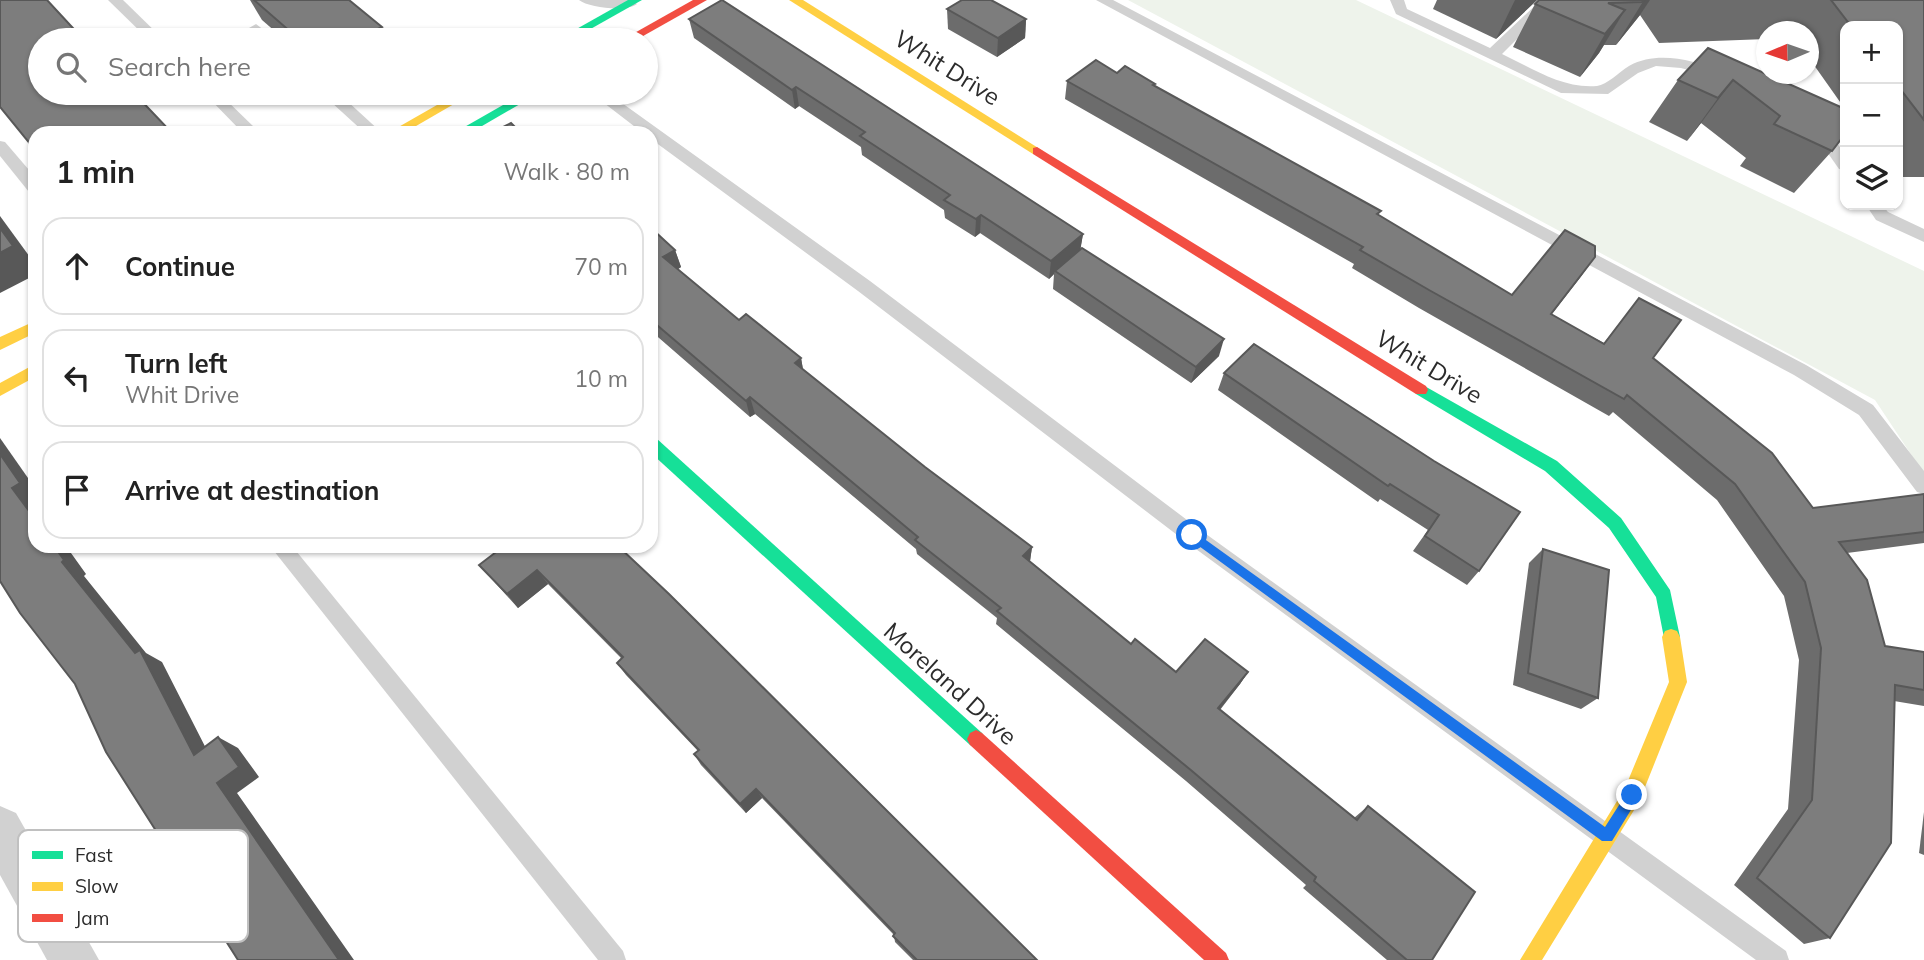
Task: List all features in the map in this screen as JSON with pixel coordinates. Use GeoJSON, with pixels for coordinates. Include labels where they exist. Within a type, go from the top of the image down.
{"type":"FeatureCollection","features":[{"type":"Feature","properties":{"kind":"street"},"geometry":{"type":"LineString","coordinates":[[650,28],[701,0]]}},
{"type":"Feature","properties":{"kind":"street","name":"Whit Drive"},"geometry":{"type":"LineString","coordinates":[[795,0],[1440,402],[1551,466],[1615,523],[1664,595],[1678,682],[1632,795],[1530,960]]}},
{"type":"Feature","properties":{"kind":"street"},"geometry":{"type":"LineString","coordinates":[[585,28],[633,2]]}},
{"type":"Feature","properties":{"kind":"street"},"geometry":{"type":"LineString","coordinates":[[406,126],[444,105]]}},
{"type":"Feature","properties":{"kind":"street"},"geometry":{"type":"LineString","coordinates":[[473,126],[511,105]]}},
{"type":"Feature","properties":{"kind":"street"},"geometry":{"type":"LineString","coordinates":[[0,344],[28,330]]}},
{"type":"Feature","properties":{"kind":"street"},"geometry":{"type":"LineString","coordinates":[[0,390],[28,374]]}},
{"type":"Feature","properties":{"kind":"street","name":"Moreland Drive"},"geometry":{"type":"LineString","coordinates":[[658,449],[1219,960]]}},
{"type":"Feature","properties":{"kind":"street"},"geometry":{"type":"LineString","coordinates":[[0,830],[18,862]]}},
{"type":"Feature","properties":{"kind":"street"},"geometry":{"type":"LineString","coordinates":[[64,942],[74,960]]}},
{"type":"Feature","properties":{"kind":"lane"},"geometry":{"type":"LineString","coordinates":[[115,0],[144,28]]}},
{"type":"Feature","properties":{"kind":"lane"},"geometry":{"type":"LineString","coordinates":[[586,0],[633,2]]}},
{"type":"Feature","properties":{"kind":"lane"},"geometry":{"type":"LineString","coordinates":[[1103,0],[1800,370],[1866,410],[1924,486]]}},
{"type":"Feature","properties":{"kind":"lane"},"geometry":{"type":"LineString","coordinates":[[1397,0],[1401,11],[1561,88],[1603,91],[1636,65],[1669,60],[1732,77]]}},
{"type":"Feature","properties":{"kind":"lane"},"geometry":{"type":"LineString","coordinates":[[1492,55],[1549,0]]}},
{"type":"Feature","properties":{"kind":"lane"},"geometry":{"type":"LineString","coordinates":[[223,105],[245,126]]}},
{"type":"Feature","properties":{"kind":"lane"},"geometry":{"type":"LineString","coordinates":[[347,105],[367,126]]}},
{"type":"Feature","properties":{"kind":"lane"},"geometry":{"type":"LineString","coordinates":[[614,105],[643,126]]}},
{"type":"Feature","properties":{"kind":"lane"},"geometry":{"type":"LineString","coordinates":[[1807,121],[1817,127],[1840,158]]}},
{"type":"Feature","properties":{"kind":"lane"},"geometry":{"type":"LineString","coordinates":[[658,137],[863,286],[1192,535],[1777,960]]}},
{"type":"Feature","properties":{"kind":"lane"},"geometry":{"type":"LineString","coordinates":[[0,146],[28,180]]}},
{"type":"Feature","properties":{"kind":"lane"},"geometry":{"type":"LineString","coordinates":[[1878,210],[1882,216],[1924,236]]}},
{"type":"Feature","properties":{"kind":"lane"},"geometry":{"type":"LineString","coordinates":[[286,553],[614,960]]}},
{"type":"Feature","properties":{"kind":"shaded area"},"geometry":{"type":"Polygon","coordinates":[[[1128,0],[1356,0],[1924,271],[1924,474],[1875,400],[1128,0]]]}},
{"type":"Feature","properties":{"kind":"building"},"geometry":{"type":"Polygon","coordinates":[[[0,0],[47,0],[73,28],[28,28],[28,105],[145,105],[165,126],[28,126],[28,141],[0,107],[0,0]]]}},
{"type":"Feature","properties":{"kind":"building"},"geometry":{"type":"Polygon","coordinates":[[[254,0],[349,0],[382,27],[380,28],[286,28],[254,0]]]}},
{"type":"Feature","properties":{"kind":"building"},"geometry":{"type":"Polygon","coordinates":[[[722,0],[1083,234],[1051,261],[981,215],[976,219],[944,200],[950,195],[860,136],[865,132],[796,87],[792,90],[689,19],[722,0]]]}},
{"type":"Feature","properties":{"kind":"building"},"geometry":{"type":"Polygon","coordinates":[[[962,0],[991,0],[1026,19],[998,38],[947,9],[962,0]]]}},
{"type":"Feature","properties":{"kind":"building"},"geometry":{"type":"Polygon","coordinates":[[[1539,0],[1644,0],[1608,3],[1625,10],[1605,34],[1535,4],[1539,0]]]}},
{"type":"Feature","properties":{"kind":"building"},"geometry":{"type":"Polygon","coordinates":[[[1831,0],[1924,0],[1924,120],[1903,93],[1903,21],[1847,21],[1831,0]]]}},
{"type":"Feature","properties":{"kind":"building"},"geometry":{"type":"Polygon","coordinates":[[[1708,48],[1756,69],[1756,84],[1789,84],[1840,107],[1840,141],[1832,151],[1774,124],[1780,116],[1733,80],[1718,98],[1678,80],[1708,48]]]}},
{"type":"Feature","properties":{"kind":"building"},"geometry":{"type":"Polygon","coordinates":[[[1096,60],[1117,73],[1125,66],[1155,84],[1153,85],[1381,211],[1377,214],[1512,295],[1565,230],[1595,246],[1595,257],[1551,314],[1604,344],[1639,298],[1681,320],[1653,358],[1772,453],[1813,508],[1924,494],[1924,532],[1839,542],[1867,580],[1885,646],[1924,652],[1924,690],[1895,685],[1891,843],[1830,938],[1757,878],[1812,800],[1821,648],[1805,582],[1735,484],[1627,395],[1624,399],[1429,290],[1360,250],[1363,247],[1067,81],[1096,60]]]}},
{"type":"Feature","properties":{"kind":"building"},"geometry":{"type":"Polygon","coordinates":[[[0,228],[13,246],[0,253],[0,228]]]}},
{"type":"Feature","properties":{"kind":"building"},"geometry":{"type":"Polygon","coordinates":[[[658,234],[675,250],[663,257],[739,320],[746,314],[801,358],[795,363],[925,467],[1032,547],[1023,556],[1131,644],[1135,639],[1176,672],[1205,639],[1248,672],[1218,708],[1357,820],[1368,806],[1475,892],[1432,960],[1407,960],[1314,881],[1316,877],[1192,771],[997,611],[1001,608],[915,540],[918,537],[750,397],[746,401],[658,326],[658,234]]]}},
{"type":"Feature","properties":{"kind":"building"},"geometry":{"type":"Polygon","coordinates":[[[1082,248],[1224,339],[1196,367],[1055,271],[1082,248]]]}},
{"type":"Feature","properties":{"kind":"building"},"geometry":{"type":"Polygon","coordinates":[[[1254,344],[1434,461],[1520,512],[1479,571],[1425,536],[1439,515],[1390,484],[1388,486],[1224,373],[1254,344]]]}},
{"type":"Feature","properties":{"kind":"building"},"geometry":{"type":"Polygon","coordinates":[[[0,454],[20,483],[12,488],[28,510],[28,553],[59,553],[64,560],[62,562],[135,653],[140,650],[194,755],[218,737],[239,767],[217,783],[339,960],[238,960],[227,942],[248,942],[248,830],[156,830],[106,752],[75,684],[20,613],[0,581],[0,454]]]}},
{"type":"Feature","properties":{"kind":"building"},"geometry":{"type":"Polygon","coordinates":[[[1543,549],[1609,570],[1598,698],[1528,673],[1543,549]]]}},
{"type":"Feature","properties":{"kind":"building"},"geometry":{"type":"Polygon","coordinates":[[[495,553],[625,553],[1037,960],[917,960],[893,936],[895,933],[756,789],[740,804],[694,754],[699,750],[617,663],[623,657],[537,570],[507,594],[479,565],[495,553]]]}},
{"type":"Feature","properties":{"kind":"traffic: fast"},"geometry":{"type":"LineString","coordinates":[[585,28],[636,0]]}},
{"type":"Feature","properties":{"kind":"traffic: fast"},"geometry":{"type":"LineString","coordinates":[[473,126],[511,105]]}},
{"type":"Feature","properties":{"kind":"traffic: fast"},"geometry":{"type":"LineString","coordinates":[[1421,390],[1551,466],[1615,523],[1664,595],[1671,637]]}},
{"type":"Feature","properties":{"kind":"traffic: fast"},"geometry":{"type":"LineString","coordinates":[[658,449],[976,739]]}},
{"type":"Feature","properties":{"kind":"traffic: slow"},"geometry":{"type":"LineString","coordinates":[[795,0],[1037,151]]}},
{"type":"Feature","properties":{"kind":"traffic: slow"},"geometry":{"type":"LineString","coordinates":[[407,126],[445,105]]}},
{"type":"Feature","properties":{"kind":"traffic: slow"},"geometry":{"type":"LineString","coordinates":[[0,344],[28,330]]}},
{"type":"Feature","properties":{"kind":"traffic: slow"},"geometry":{"type":"LineString","coordinates":[[0,390],[28,374]]}},
{"type":"Feature","properties":{"kind":"traffic: slow"},"geometry":{"type":"LineString","coordinates":[[1530,960],[1632,795],[1678,682],[1671,637]]}},
{"type":"Feature","properties":{"kind":"traffic: jam"},"geometry":{"type":"LineString","coordinates":[[650,28],[701,0]]}},
{"type":"Feature","properties":{"kind":"traffic: jam"},"geometry":{"type":"LineString","coordinates":[[1037,151],[1421,390]]}},
{"type":"Feature","properties":{"kind":"traffic: jam"},"geometry":{"type":"LineString","coordinates":[[976,739],[1219,960]]}},
{"type":"Feature","properties":{"kind":"route"},"geometry":{"type":"LineString","coordinates":[[1192,535],[1607,836],[1632,795]]}}]}
